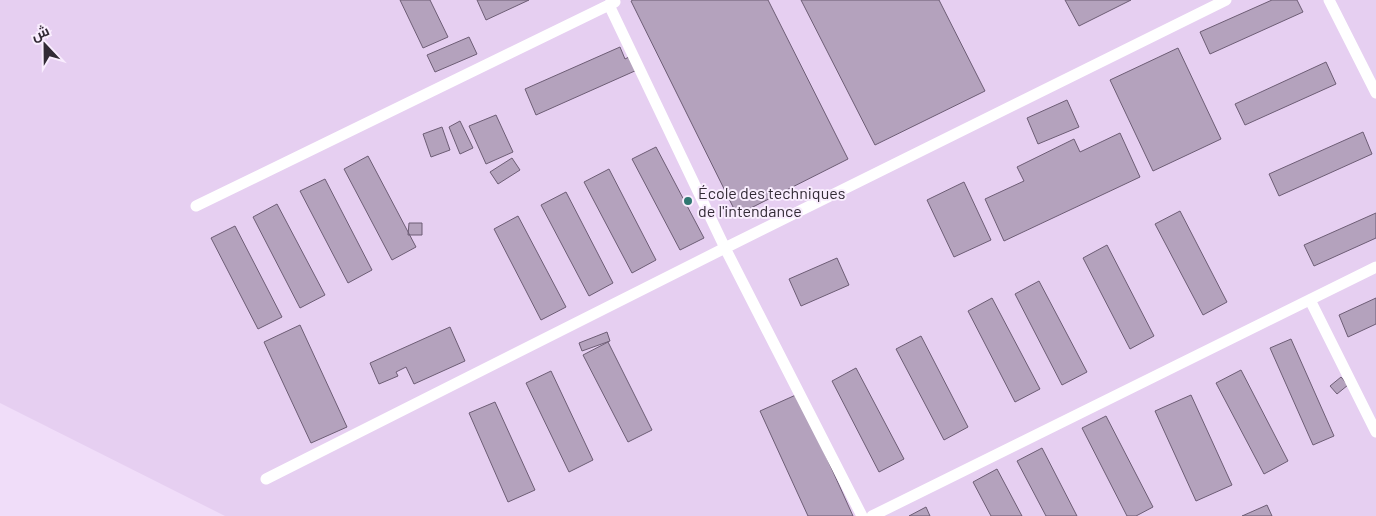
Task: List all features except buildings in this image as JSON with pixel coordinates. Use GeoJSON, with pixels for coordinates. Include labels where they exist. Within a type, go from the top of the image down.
{"type":"FeatureCollection","features":[{"type":"Feature","properties":{"kind":"lane"},"geometry":{"type":"LineString","coordinates":[[266,480],[725,248],[1226,0]]}},
{"type":"Feature","properties":{"kind":"lane"},"geometry":{"type":"LineString","coordinates":[[1329,0],[1376,93]]}},
{"type":"Feature","properties":{"kind":"lane"},"geometry":{"type":"LineString","coordinates":[[196,206],[613,2],[725,248],[862,516]]}},
{"type":"Feature","properties":{"kind":"lane"},"geometry":{"type":"LineString","coordinates":[[872,516],[1376,267]]}},
{"type":"Feature","properties":{"kind":"lane"},"geometry":{"type":"LineString","coordinates":[[1310,300],[1376,432]]}},
{"type":"Feature","properties":{"kind":"shaded area","name":"École des techniques de l'intendance"},"geometry":{"type":"Polygon","coordinates":[[[0,0],[1376,0],[1376,516],[225,516],[0,403],[0,0]]]}},
{"type":"Feature","properties":{"kind":"place","name":"École des techniques de l'intendance"},"geometry":{"type":"Point","coordinates":[688,201]}}]}
